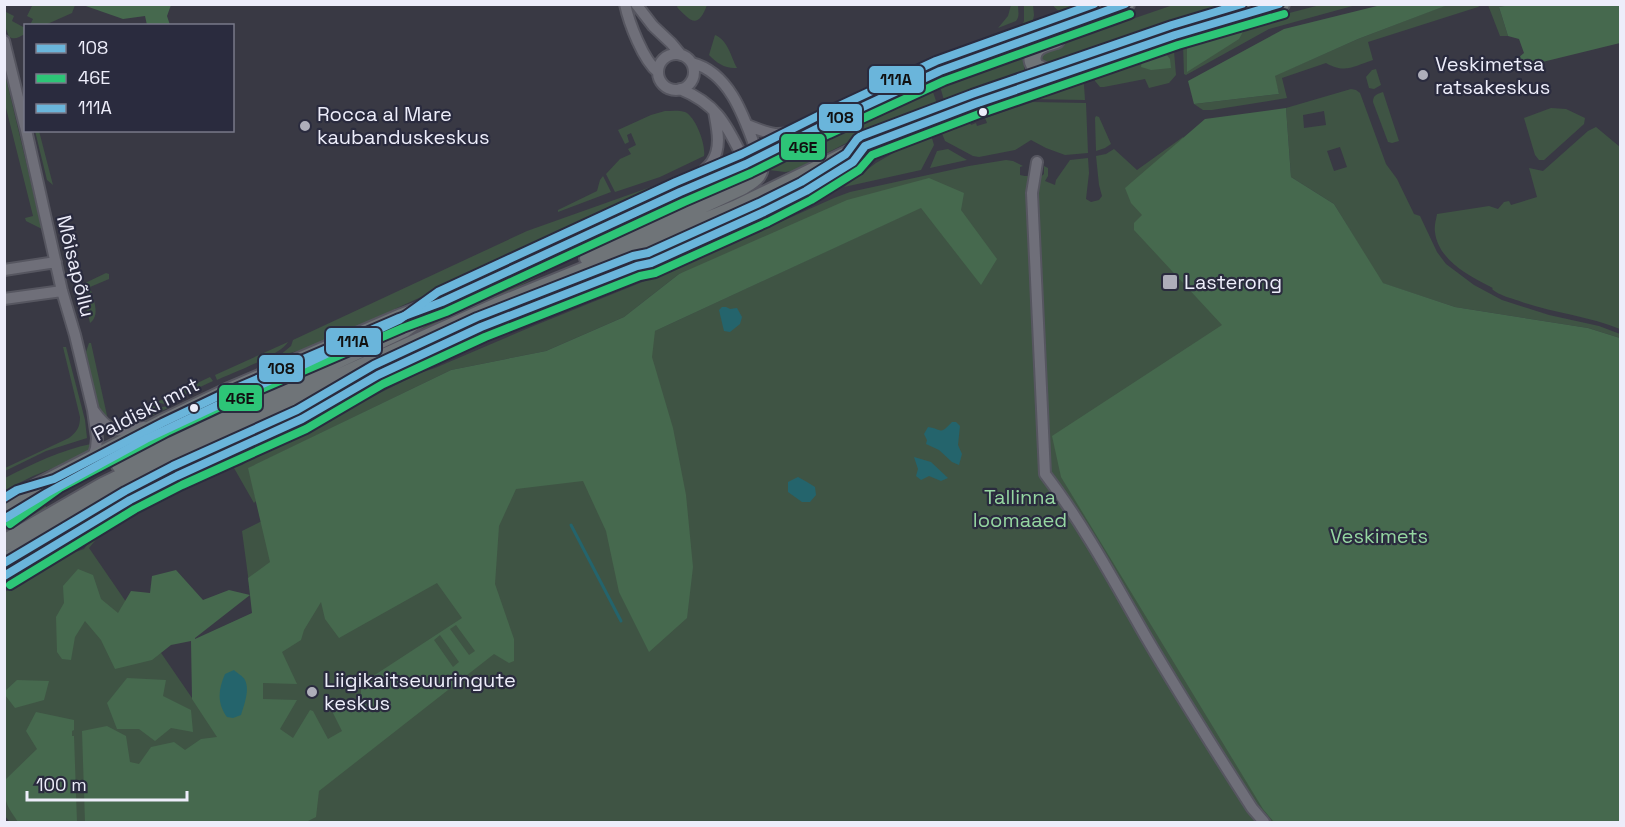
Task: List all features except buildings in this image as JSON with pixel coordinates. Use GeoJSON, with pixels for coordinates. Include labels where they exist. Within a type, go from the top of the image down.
{"type":"FeatureCollection","features":[{"type":"Feature","properties":{"kind":"main road","name":"Paldiski mnt"},"geometry":{"type":"LineString","coordinates":[[4,506],[162,423],[399,318],[442,302],[680,192],[755,165],[824,125],[940,71],[1126,4]]}},
{"type":"Feature","properties":{"kind":"main road"},"geometry":{"type":"LineString","coordinates":[[4,543],[144,465],[424,337],[735,209],[865,146],[945,114],[1060,74],[1175,35],[1281,4]]}},
{"type":"Feature","properties":{"kind":"main road"},"geometry":{"type":"LineString","coordinates":[[1060,74],[1041,70],[1036,66],[1032,54],[1035,49],[1071,33],[1097,14]]}},
{"type":"Feature","properties":{"kind":"main road"},"geometry":{"type":"LineString","coordinates":[[497,306],[576,263],[741,187],[755,165],[779,179],[795,180]]}},
{"type":"Feature","properties":{"kind":"main road"},"geometry":{"type":"LineString","coordinates":[[4,562],[66,524],[157,474],[480,327],[637,266],[660,251],[702,231],[735,209]]}},
{"type":"Feature","properties":{"kind":"main road","name":"Paldiski mnt"},"geometry":{"type":"LineString","coordinates":[[4,532],[140,454],[404,329],[442,302]]}},
{"type":"Feature","properties":{"kind":"main road"},"geometry":{"type":"LineString","coordinates":[[4,515],[54,479]]}},
{"type":"Feature","properties":{"kind":"street"},"geometry":{"type":"LineString","coordinates":[[625,4],[628,19],[648,61],[658,72]]}},
{"type":"Feature","properties":{"kind":"street"},"geometry":{"type":"LineString","coordinates":[[636,4],[653,26],[681,55],[692,63],[707,69],[727,86],[747,125],[755,165]]}},
{"type":"Feature","properties":{"kind":"street","name":"Mõisapõllu"},"geometry":{"type":"LineString","coordinates":[[4,41],[24,122]]}},
{"type":"Feature","properties":{"kind":"street"},"geometry":{"type":"LineString","coordinates":[[681,55],[672,55],[664,59],[658,67],[661,82],[665,86],[680,89],[703,100],[724,122],[755,165]]}},
{"type":"Feature","properties":{"kind":"street"},"geometry":{"type":"LineString","coordinates":[[680,89],[686,86],[693,76],[692,63]]}},
{"type":"Feature","properties":{"kind":"street"},"geometry":{"type":"LineString","coordinates":[[680,192],[711,164],[715,155],[718,129],[714,111]]}},
{"type":"Feature","properties":{"kind":"street"},"geometry":{"type":"LineString","coordinates":[[747,125],[768,134],[780,135],[824,125]]}},
{"type":"Feature","properties":{"kind":"street","name":"Mõisapõllu"},"geometry":{"type":"LineString","coordinates":[[26,132],[62,291],[93,410],[97,438],[92,461]]}},
{"type":"Feature","properties":{"kind":"street"},"geometry":{"type":"LineString","coordinates":[[1037,162],[1032,193],[1045,474],[1100,555],[1180,694],[1252,808],[1264,822]]}},
{"type":"Feature","properties":{"kind":"street"},"geometry":{"type":"LineString","coordinates":[[4,270],[56,262]]}},
{"type":"Feature","properties":{"kind":"street"},"geometry":{"type":"LineString","coordinates":[[4,299],[62,291]]}},
{"type":"Feature","properties":{"kind":"street"},"geometry":{"type":"LineString","coordinates":[[93,410],[102,423],[111,429],[127,430],[162,423]]}},
{"type":"Feature","properties":{"kind":"green space"},"geometry":{"type":"Polygon","coordinates":[[[33,4],[75,4],[72,13],[47,24],[30,24],[33,19],[27,16],[33,4]]]}},
{"type":"Feature","properties":{"kind":"green space"},"geometry":{"type":"Polygon","coordinates":[[[678,4],[707,5],[700,18],[694,21],[677,7],[678,4]]]}},
{"type":"Feature","properties":{"kind":"green space"},"geometry":{"type":"Polygon","coordinates":[[[1444,4],[1445,6],[1358,39],[1275,76],[1279,94],[1194,104],[1188,81],[1284,29],[1381,5],[1444,4]]]}},
{"type":"Feature","properties":{"kind":"green space"},"geometry":{"type":"Polygon","coordinates":[[[1515,4],[1620,5],[1620,43],[1522,67],[1518,58],[1524,53],[1519,39],[1508,36],[1499,7],[1515,4]]]}},
{"type":"Feature","properties":{"kind":"green space"},"geometry":{"type":"Polygon","coordinates":[[[83,5],[171,5],[167,16],[170,24],[147,24],[145,16],[123,19],[83,5]]]}},
{"type":"Feature","properties":{"kind":"green space"},"geometry":{"type":"Polygon","coordinates":[[[1011,5],[1018,5],[1016,21],[998,28],[1008,16],[1011,5]]]}},
{"type":"Feature","properties":{"kind":"green space"},"geometry":{"type":"Polygon","coordinates":[[[1024,5],[1033,5],[1034,15],[1033,20],[1022,25],[1024,21],[1024,5]]]}},
{"type":"Feature","properties":{"kind":"green space"},"geometry":{"type":"Polygon","coordinates":[[[1053,5],[1093,5],[1066,13],[1053,5]]]}},
{"type":"Feature","properties":{"kind":"green space"},"geometry":{"type":"Polygon","coordinates":[[[1173,5],[1234,5],[1103,43],[1049,64],[1044,63],[1040,58],[1041,52],[1045,49],[1173,5]]]}},
{"type":"Feature","properties":{"kind":"green space"},"geometry":{"type":"Polygon","coordinates":[[[1320,5],[1356,5],[1269,29],[1186,75],[1184,74],[1183,45],[1190,39],[1320,5]]]}},
{"type":"Feature","properties":{"kind":"green space"},"geometry":{"type":"Polygon","coordinates":[[[1444,5],[1481,5],[1368,42],[1373,60],[1344,68],[1326,63],[1282,78],[1287,98],[1212,110],[1203,110],[1194,104],[1279,94],[1274,76],[1444,5]]]}},
{"type":"Feature","properties":{"kind":"green space"},"geometry":{"type":"Polygon","coordinates":[[[1488,5],[1515,5],[1499,7],[1508,36],[1500,36],[1488,5]]]}},
{"type":"Feature","properties":{"kind":"green space"},"geometry":{"type":"Polygon","coordinates":[[[5,7],[6,12],[14,16],[12,21],[24,27],[24,34],[15,38],[9,37],[5,26],[5,7]]]}},
{"type":"Feature","properties":{"kind":"green space"},"geometry":{"type":"Polygon","coordinates":[[[1244,30],[1239,39],[1187,72],[1187,46],[1244,30]]]}},
{"type":"Feature","properties":{"kind":"green space"},"geometry":{"type":"Polygon","coordinates":[[[715,35],[726,45],[737,68],[721,65],[709,55],[715,35]]]}},
{"type":"Feature","properties":{"kind":"green space"},"geometry":{"type":"Polygon","coordinates":[[[1168,47],[1174,51],[1176,75],[1169,83],[1149,88],[1145,79],[1100,87],[1095,81],[1098,71],[1168,47]]]}},
{"type":"Feature","properties":{"kind":"green space"},"geometry":{"type":"Polygon","coordinates":[[[1025,50],[1023,56],[1025,75],[1022,79],[945,104],[940,86],[1025,50]]]}},
{"type":"Feature","properties":{"kind":"green space"},"geometry":{"type":"Polygon","coordinates":[[[1166,54],[1170,59],[1171,68],[1151,70],[1141,67],[1142,60],[1166,54]]]}},
{"type":"Feature","properties":{"kind":"green space"},"geometry":{"type":"Polygon","coordinates":[[[1376,69],[1381,85],[1374,89],[1369,88],[1366,77],[1376,69]]]}},
{"type":"Feature","properties":{"kind":"green space"},"geometry":{"type":"Polygon","coordinates":[[[5,74],[42,229],[26,221],[25,218],[33,216],[5,104],[5,74]]]}},
{"type":"Feature","properties":{"kind":"green space"},"geometry":{"type":"Polygon","coordinates":[[[1074,79],[1082,81],[1085,100],[1028,99],[1027,96],[1074,79]]]}},
{"type":"Feature","properties":{"kind":"green space"},"geometry":{"type":"Polygon","coordinates":[[[932,89],[938,107],[858,137],[792,171],[769,170],[771,163],[932,89]]]}},
{"type":"Feature","properties":{"kind":"green space"},"geometry":{"type":"Polygon","coordinates":[[[1351,89],[1356,90],[1360,93],[1386,164],[1397,179],[1414,214],[1420,216],[1437,252],[1446,264],[1474,285],[1502,300],[1549,315],[1599,326],[1620,334],[1620,338],[1588,328],[1455,307],[1382,283],[1334,204],[1291,177],[1286,108],[1351,89]],[[1324,111],[1303,115],[1304,128],[1326,125],[1324,111]],[[1340,147],[1327,151],[1334,171],[1347,167],[1340,147]]]}},
{"type":"Feature","properties":{"kind":"green space"},"geometry":{"type":"Polygon","coordinates":[[[1383,92],[1399,141],[1392,143],[1388,142],[1373,102],[1377,94],[1383,92]]]}},
{"type":"Feature","properties":{"kind":"green space"},"geometry":{"type":"Polygon","coordinates":[[[1033,102],[1086,103],[1088,153],[1065,155],[1031,140],[1015,150],[979,157],[945,141],[941,131],[970,122],[971,125],[976,123],[977,126],[987,123],[985,118],[1033,102]]]}},
{"type":"Feature","properties":{"kind":"green space","name":"Veskimets"},"geometry":{"type":"Polygon","coordinates":[[[1286,108],[1291,177],[1334,204],[1383,283],[1455,307],[1588,328],[1620,338],[1620,822],[1274,822],[1263,809],[1061,477],[1052,436],[1222,325],[1134,230],[1134,223],[1142,215],[1131,203],[1125,188],[1205,119],[1286,108]]]}},
{"type":"Feature","properties":{"kind":"green space"},"geometry":{"type":"Polygon","coordinates":[[[1551,108],[1566,109],[1585,118],[1584,124],[1544,160],[1539,160],[1535,155],[1524,118],[1551,108]]]}},
{"type":"Feature","properties":{"kind":"green space"},"geometry":{"type":"Polygon","coordinates":[[[665,111],[683,111],[693,119],[703,145],[704,156],[660,177],[615,192],[606,174],[620,159],[631,154],[628,149],[636,145],[631,133],[627,135],[629,142],[625,144],[618,130],[665,111]]]}},
{"type":"Feature","properties":{"kind":"green space"},"geometry":{"type":"Polygon","coordinates":[[[1099,117],[1111,144],[1096,151],[1095,118],[1099,117]]]}},
{"type":"Feature","properties":{"kind":"green space"},"geometry":{"type":"Polygon","coordinates":[[[1596,127],[1620,147],[1620,329],[1534,306],[1499,293],[1455,265],[1437,242],[1435,232],[1437,214],[1489,206],[1498,209],[1504,202],[1509,201],[1511,205],[1537,197],[1529,168],[1543,171],[1588,131],[1596,127]]]}},
{"type":"Feature","properties":{"kind":"green space"},"geometry":{"type":"Polygon","coordinates":[[[35,132],[39,132],[53,185],[47,180],[35,132]]]}},
{"type":"Feature","properties":{"kind":"green space"},"geometry":{"type":"Polygon","coordinates":[[[931,135],[934,145],[921,170],[844,187],[876,163],[931,135]]]}},
{"type":"Feature","properties":{"kind":"green space","name":"Tallinna loomaaed"},"geometry":{"type":"Polygon","coordinates":[[[1183,137],[1620,822],[271,822],[263,811],[246,822],[10,822],[4,815],[5,592],[68,552],[70,554],[84,549],[97,532],[109,524],[89,548],[192,698],[192,641],[253,613],[242,531],[537,384],[922,207],[679,274],[624,317],[546,351],[451,370],[249,468],[256,501],[254,503],[234,468],[259,453],[420,373],[682,266],[850,192],[1006,160],[1023,166],[1020,167],[1022,176],[1039,178],[1044,174],[1044,166],[1048,168],[1045,181],[1055,185],[1070,160],[1088,158],[1086,199],[1091,202],[1099,200],[1102,196],[1096,156],[1114,149],[1137,170],[1183,137]]]}},
{"type":"Feature","properties":{"kind":"green space"},"geometry":{"type":"Polygon","coordinates":[[[904,142],[828,193],[759,224],[755,222],[777,212],[851,168],[904,142]]]}},
{"type":"Feature","properties":{"kind":"green space"},"geometry":{"type":"Polygon","coordinates":[[[948,149],[967,160],[930,168],[937,151],[948,149]]]}},
{"type":"Feature","properties":{"kind":"green space"},"geometry":{"type":"Polygon","coordinates":[[[603,176],[611,192],[558,212],[597,191],[603,176]]]}},
{"type":"Feature","properties":{"kind":"green space"},"geometry":{"type":"Polygon","coordinates":[[[929,178],[964,193],[961,210],[997,259],[981,285],[921,208],[655,331],[652,357],[673,428],[686,495],[693,567],[687,618],[649,652],[619,592],[606,531],[583,481],[516,489],[499,526],[495,584],[514,639],[514,661],[509,663],[494,654],[319,791],[316,817],[306,822],[85,822],[82,731],[107,726],[126,736],[130,762],[139,764],[151,747],[174,742],[185,750],[201,739],[217,737],[192,699],[191,641],[171,645],[152,660],[115,669],[101,640],[85,621],[75,637],[71,660],[62,659],[57,652],[56,617],[64,603],[63,586],[78,569],[93,575],[101,599],[118,613],[131,591],[150,593],[152,576],[176,570],[203,600],[229,590],[250,595],[248,578],[270,562],[248,468],[451,370],[546,351],[624,317],[679,274],[847,200],[929,178]],[[437,583],[339,638],[325,619],[321,602],[304,630],[301,640],[282,652],[297,684],[263,683],[263,699],[297,700],[280,729],[293,738],[310,710],[313,711],[328,739],[342,731],[327,701],[361,701],[361,684],[462,618],[437,583]],[[250,595],[195,639],[252,613],[250,595]],[[456,625],[450,629],[469,655],[475,651],[456,625]],[[440,635],[434,640],[453,667],[459,662],[440,635]]]}},
{"type":"Feature","properties":{"kind":"green space"},"geometry":{"type":"Polygon","coordinates":[[[662,183],[663,186],[312,347],[279,356],[291,346],[293,340],[527,231],[662,183]]]}},
{"type":"Feature","properties":{"kind":"green space"},"geometry":{"type":"Polygon","coordinates":[[[749,225],[748,230],[709,247],[431,362],[430,358],[749,225]]]}},
{"type":"Feature","properties":{"kind":"green space"},"geometry":{"type":"Polygon","coordinates":[[[568,257],[570,260],[476,308],[369,355],[368,351],[568,257]]]}},
{"type":"Feature","properties":{"kind":"green space"},"geometry":{"type":"Polygon","coordinates":[[[106,273],[109,274],[109,279],[90,287],[96,311],[90,323],[81,285],[106,273]]]}},
{"type":"Feature","properties":{"kind":"green space"},"geometry":{"type":"Polygon","coordinates":[[[288,342],[266,358],[217,380],[215,375],[288,342]]]}},
{"type":"Feature","properties":{"kind":"green space"},"geometry":{"type":"Polygon","coordinates":[[[91,343],[108,420],[97,404],[86,352],[91,343]]]}},
{"type":"Feature","properties":{"kind":"green space"},"geometry":{"type":"Polygon","coordinates":[[[63,347],[66,347],[85,420],[87,438],[46,451],[5,471],[5,468],[69,438],[78,429],[80,417],[63,347]]]}},
{"type":"Feature","properties":{"kind":"green space"},"geometry":{"type":"Polygon","coordinates":[[[210,377],[213,381],[164,404],[157,402],[210,377]]]}},
{"type":"Feature","properties":{"kind":"green space"},"geometry":{"type":"Polygon","coordinates":[[[153,404],[170,407],[130,426],[124,426],[153,404]]]}},
{"type":"Feature","properties":{"kind":"green space"},"geometry":{"type":"Polygon","coordinates":[[[91,444],[89,450],[81,457],[5,490],[5,478],[58,454],[91,444]]]}},
{"type":"Feature","properties":{"kind":"green space"},"geometry":{"type":"Polygon","coordinates":[[[43,503],[51,513],[5,540],[5,527],[43,503]]]}},
{"type":"Feature","properties":{"kind":"green space"},"geometry":{"type":"Polygon","coordinates":[[[127,678],[166,680],[163,696],[191,710],[193,732],[171,728],[155,741],[139,729],[117,729],[107,703],[127,678]]]}},
{"type":"Feature","properties":{"kind":"green space"},"geometry":{"type":"Polygon","coordinates":[[[17,680],[49,681],[44,700],[15,708],[5,695],[5,691],[17,680]]]}},
{"type":"Feature","properties":{"kind":"green space"},"geometry":{"type":"Polygon","coordinates":[[[36,712],[74,720],[72,736],[74,736],[77,822],[18,822],[7,803],[5,780],[37,749],[26,731],[36,712]]]}},
{"type":"Feature","properties":{"kind":"water"},"geometry":{"type":"Polygon","coordinates":[[[722,307],[737,308],[742,317],[740,324],[730,332],[724,331],[719,310],[722,307]]]}},
{"type":"Feature","properties":{"kind":"water"},"geometry":{"type":"Polygon","coordinates":[[[952,422],[960,426],[958,445],[962,454],[959,465],[939,450],[926,444],[924,434],[928,427],[943,430],[952,422]]]}},
{"type":"Feature","properties":{"kind":"water"},"geometry":{"type":"Polygon","coordinates":[[[914,457],[931,462],[948,478],[941,481],[929,476],[921,480],[916,476],[918,469],[914,457]]]}},
{"type":"Feature","properties":{"kind":"water"},"geometry":{"type":"Polygon","coordinates":[[[798,477],[815,487],[816,495],[810,502],[802,502],[788,492],[788,482],[798,477]]]}},
{"type":"Feature","properties":{"kind":"water"},"geometry":{"type":"Polygon","coordinates":[[[234,670],[244,679],[247,688],[241,715],[233,718],[227,717],[221,707],[220,696],[225,674],[234,670]]]}},
{"type":"Feature","properties":{"kind":"waterway"},"geometry":{"type":"LineString","coordinates":[[571,525],[621,621]]}},
{"type":"Feature","properties":{"kind":"transit line","name":"111A"},"geometry":{"type":"LineString","coordinates":[[4,519],[146,439],[399,320],[438,292],[742,154],[936,61],[1094,4]]}},
{"type":"Feature","properties":{"kind":"transit line","name":"108"},"geometry":{"type":"LineString","coordinates":[[4,498],[17,490],[54,479],[227,392],[399,318],[442,302],[746,164],[940,71],[1125,4]]}},
{"type":"Feature","properties":{"kind":"transit line","name":"111A"},"geometry":{"type":"LineString","coordinates":[[4,563],[125,491],[173,466],[297,410],[374,365],[477,317],[633,256],[648,253],[759,203],[801,182],[846,154],[861,136],[972,94],[1172,25],[1242,4]]}},
{"type":"Feature","properties":{"kind":"transit line","name":"108"},"geometry":{"type":"LineString","coordinates":[[4,576],[130,500],[302,419],[378,375],[481,327],[637,266],[651,263],[764,212],[806,191],[853,162],[865,146],[975,104],[1175,35],[1279,4]]}},
{"type":"Feature","properties":{"kind":"transit line","name":"46E"},"geometry":{"type":"LineString","coordinates":[[10,524],[60,488],[167,432],[231,402],[403,328],[446,312],[751,173],[944,81],[1130,14]]}},
{"type":"Feature","properties":{"kind":"transit line","name":"46E"},"geometry":{"type":"LineString","coordinates":[[10,585],[135,509],[182,485],[306,429],[383,384],[485,337],[640,276],[655,273],[768,222],[811,200],[859,170],[872,155],[979,114],[1178,45],[1284,14]]}},
{"type":"Feature","properties":{"kind":"place","name":"Veskimetsa ratsakeskus"},"geometry":{"type":"Point","coordinates":[1423,75]}},
{"type":"Feature","properties":{"kind":"place","name":"Rocca al Mare kaubanduskeskus"},"geometry":{"type":"Point","coordinates":[305,126]}},
{"type":"Feature","properties":{"kind":"place","name":"Lasterong"},"geometry":{"type":"Point","coordinates":[1170,282]}},
{"type":"Feature","properties":{"kind":"place","name":"Liigikaitseuuringute keskus"},"geometry":{"type":"Point","coordinates":[312,692]}}]}
